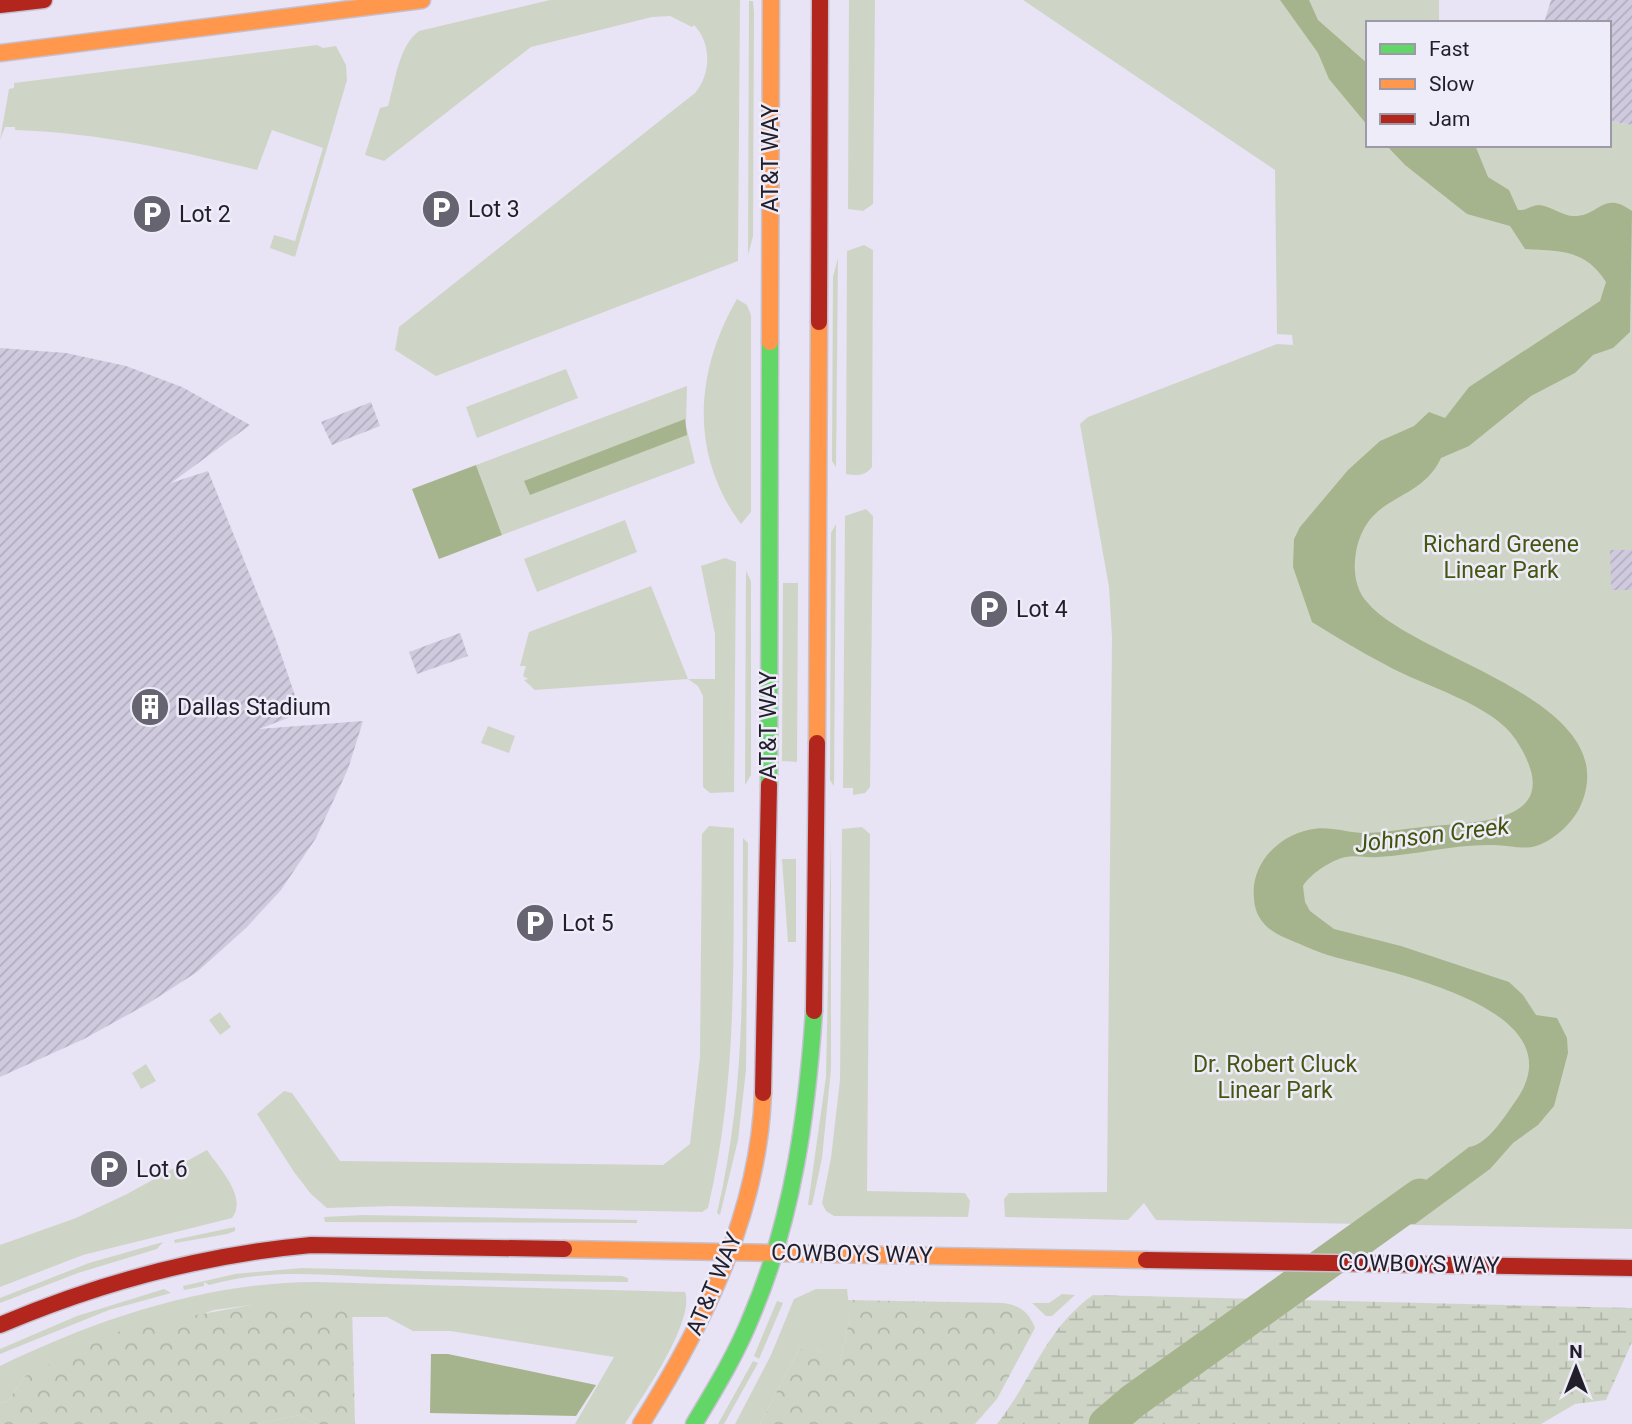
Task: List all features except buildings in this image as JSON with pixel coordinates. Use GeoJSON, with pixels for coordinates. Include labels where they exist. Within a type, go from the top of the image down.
{"type":"FeatureCollection","features":[{"type":"Feature","properties":{"kind":"main road"},"geometry":{"type":"LineString","coordinates":[[0,5],[44,0]]}},
{"type":"Feature","properties":{"kind":"main road"},"geometry":{"type":"LineString","coordinates":[[0,53],[367,4],[422,0]]}},
{"type":"Feature","properties":{"kind":"main road","name":"AT&T WAY"},"geometry":{"type":"LineString","coordinates":[[641,1424],[682,1359],[731,1252],[749,1188],[762,1122],[765,1038],[771,0]]}},
{"type":"Feature","properties":{"kind":"main road","name":"AT&T WAY"},"geometry":{"type":"LineString","coordinates":[[694,1424],[727,1373],[777,1253],[801,1154],[811,1077],[816,977],[820,0]]}},
{"type":"Feature","properties":{"kind":"main road","name":"COWBOYS WAY"},"geometry":{"type":"LineString","coordinates":[[0,1325],[118,1278],[189,1260],[252,1250],[311,1245],[1024,1255],[1632,1268]]}},
{"type":"Feature","properties":{"kind":"green space"},"geometry":{"type":"Polygon","coordinates":[[[550,0],[740,0],[738,261],[436,376],[395,350],[399,327],[695,93],[707,67],[706,49],[700,32],[694,25],[692,27],[670,16],[652,17],[531,47],[384,161],[365,155],[380,108],[388,106],[402,55],[412,37],[419,31],[550,0]]]}},
{"type":"Feature","properties":{"kind":"green space"},"geometry":{"type":"Polygon","coordinates":[[[849,0],[875,0],[873,204],[863,211],[848,209],[849,0]]]}},
{"type":"Feature","properties":{"kind":"green space","name":"Dr. Robert Cluck Linear Park"},"geometry":{"type":"Polygon","coordinates":[[[1023,0],[1439,0],[1439,21],[1366,21],[1366,147],[1611,147],[1611,121],[1632,125],[1632,1229],[1156,1220],[1144,1203],[1128,1220],[1005,1217],[1004,1199],[1009,1193],[1107,1192],[1112,637],[1109,587],[1080,424],[1088,417],[1277,344],[1293,345],[1292,335],[1277,334],[1275,170],[1023,0]]]}},
{"type":"Feature","properties":{"kind":"green space"},"geometry":{"type":"Polygon","coordinates":[[[749,1],[753,1],[754,12],[753,236],[748,255],[749,1]]]}},
{"type":"Feature","properties":{"kind":"green space"},"geometry":{"type":"Polygon","coordinates":[[[317,45],[323,48],[336,46],[346,65],[347,80],[295,257],[270,248],[274,235],[295,241],[323,148],[272,130],[257,170],[138,144],[78,135],[15,130],[15,127],[5,127],[0,140],[9,89],[14,88],[14,83],[317,45]]]}},
{"type":"Feature","properties":{"kind":"green space"},"geometry":{"type":"Polygon","coordinates":[[[864,245],[873,250],[872,467],[864,474],[853,475],[846,474],[847,251],[864,245]]]}},
{"type":"Feature","properties":{"kind":"green space"},"geometry":{"type":"Polygon","coordinates":[[[838,258],[836,467],[832,461],[833,277],[838,258]]]}},
{"type":"Feature","properties":{"kind":"green space"},"geometry":{"type":"Polygon","coordinates":[[[737,299],[747,305],[751,315],[751,512],[741,524],[724,497],[713,470],[706,441],[704,413],[706,384],[713,355],[737,299]]]}},
{"type":"Feature","properties":{"kind":"green space"},"geometry":{"type":"Polygon","coordinates":[[[566,369],[578,398],[477,438],[466,407],[566,369]]]}},
{"type":"Feature","properties":{"kind":"green space"},"geometry":{"type":"Polygon","coordinates":[[[687,386],[686,426],[695,463],[502,535],[476,465],[687,386]]]}},
{"type":"Feature","properties":{"kind":"green space"},"geometry":{"type":"Polygon","coordinates":[[[866,509],[873,516],[870,787],[865,793],[853,795],[853,788],[843,788],[845,516],[866,509]]]}},
{"type":"Feature","properties":{"kind":"green space"},"geometry":{"type":"Polygon","coordinates":[[[625,520],[637,552],[537,592],[524,559],[625,520]]]}},
{"type":"Feature","properties":{"kind":"green space"},"geometry":{"type":"Polygon","coordinates":[[[836,524],[834,786],[830,780],[831,533],[836,524]]]}},
{"type":"Feature","properties":{"kind":"green space"},"geometry":{"type":"Polygon","coordinates":[[[725,558],[736,562],[734,792],[710,793],[703,787],[703,696],[698,686],[688,679],[715,679],[715,634],[701,566],[725,558]]]}},
{"type":"Feature","properties":{"kind":"green space"},"geometry":{"type":"Polygon","coordinates":[[[746,571],[751,581],[751,775],[745,785],[746,571]]]}},
{"type":"Feature","properties":{"kind":"green space"},"geometry":{"type":"Polygon","coordinates":[[[783,583],[798,583],[797,762],[782,761],[783,583]]]}},
{"type":"Feature","properties":{"kind":"green space"},"geometry":{"type":"Polygon","coordinates":[[[651,586],[688,679],[535,690],[524,680],[528,679],[523,676],[526,666],[520,666],[529,632],[651,586]]]}},
{"type":"Feature","properties":{"kind":"green space"},"geometry":{"type":"Polygon","coordinates":[[[488,726],[515,736],[509,753],[481,743],[488,726]]]}},
{"type":"Feature","properties":{"kind":"green space"},"geometry":{"type":"Polygon","coordinates":[[[709,826],[734,828],[729,1066],[725,1113],[708,1208],[702,1212],[391,1206],[327,1208],[311,1194],[257,1114],[284,1091],[292,1093],[340,1161],[663,1165],[690,1144],[700,1057],[702,834],[709,826]]]}},
{"type":"Feature","properties":{"kind":"green space"},"geometry":{"type":"Polygon","coordinates":[[[862,827],[870,834],[867,1191],[965,1193],[970,1201],[968,1217],[834,1216],[826,1211],[822,1203],[831,1158],[840,1080],[842,829],[862,827]]]}},
{"type":"Feature","properties":{"kind":"green space"},"geometry":{"type":"Polygon","coordinates":[[[831,836],[831,1069],[822,1158],[812,1205],[808,1205],[826,1077],[831,836]]]}},
{"type":"Feature","properties":{"kind":"green space"},"geometry":{"type":"Polygon","coordinates":[[[743,838],[748,843],[746,1070],[738,1140],[720,1215],[717,1213],[734,1119],[741,1026],[743,838]]]}},
{"type":"Feature","properties":{"kind":"green space"},"geometry":{"type":"Polygon","coordinates":[[[782,859],[796,859],[796,942],[788,942],[782,859]]]}},
{"type":"Feature","properties":{"kind":"green space"},"geometry":{"type":"Polygon","coordinates":[[[220,1012],[231,1027],[220,1035],[209,1020],[220,1012]]]}},
{"type":"Feature","properties":{"kind":"green space"},"geometry":{"type":"Polygon","coordinates":[[[146,1064],[156,1081],[141,1089],[132,1073],[146,1064]]]}},
{"type":"Feature","properties":{"kind":"green space"},"geometry":{"type":"Polygon","coordinates":[[[207,1150],[234,1192],[237,1201],[232,1218],[83,1255],[0,1287],[0,1245],[76,1218],[127,1194],[207,1150]]]}},
{"type":"Feature","properties":{"kind":"green space"},"geometry":{"type":"Polygon","coordinates":[[[364,1215],[637,1220],[637,1223],[325,1222],[324,1217],[364,1215]]]}},
{"type":"Feature","properties":{"kind":"green space"},"geometry":{"type":"Polygon","coordinates":[[[235,1227],[235,1231],[227,1234],[175,1243],[174,1240],[235,1227]]]}},
{"type":"Feature","properties":{"kind":"green space"},"geometry":{"type":"Polygon","coordinates":[[[163,1242],[157,1249],[78,1273],[0,1303],[0,1298],[89,1263],[163,1242]]]}},
{"type":"Feature","properties":{"kind":"green space"},"geometry":{"type":"Polygon","coordinates":[[[302,1268],[622,1276],[628,1278],[628,1282],[279,1274],[233,1279],[209,1285],[204,1282],[204,1286],[184,1290],[183,1286],[235,1274],[302,1268]]]}},
{"type":"Feature","properties":{"kind":"green space"},"geometry":{"type":"Polygon","coordinates":[[[316,1282],[685,1292],[686,1305],[675,1340],[625,1424],[575,1424],[614,1357],[450,1331],[413,1331],[387,1317],[352,1317],[352,1305],[251,1305],[214,1310],[25,1376],[8,1401],[0,1403],[0,1366],[75,1333],[154,1306],[194,1296],[275,1284],[316,1282]]]}},
{"type":"Feature","properties":{"kind":"green space"},"geometry":{"type":"Polygon","coordinates":[[[164,1289],[171,1293],[109,1310],[0,1354],[0,1349],[77,1316],[164,1289]]]}},
{"type":"Feature","properties":{"kind":"green space"},"geometry":{"type":"Polygon","coordinates":[[[816,1289],[847,1289],[850,1317],[840,1362],[815,1349],[799,1349],[760,1424],[735,1424],[771,1355],[794,1299],[816,1289]]]}},
{"type":"Feature","properties":{"kind":"green space"},"geometry":{"type":"Polygon","coordinates":[[[1062,1294],[1075,1295],[1052,1316],[1046,1316],[1032,1303],[1049,1303],[1062,1294]]]}},
{"type":"Feature","properties":{"kind":"green space"},"geometry":{"type":"Polygon","coordinates":[[[1093,1295],[1632,1308],[1632,1342],[1606,1400],[1575,1404],[1541,1424],[997,1424],[1062,1324],[1093,1295]]]}},
{"type":"Feature","properties":{"kind":"green space"},"geometry":{"type":"Polygon","coordinates":[[[847,1300],[1003,1303],[1023,1310],[1035,1328],[997,1399],[975,1424],[760,1424],[799,1349],[815,1349],[840,1361],[850,1317],[847,1300]]]}},
{"type":"Feature","properties":{"kind":"green space"},"geometry":{"type":"Polygon","coordinates":[[[777,1301],[783,1303],[759,1359],[754,1356],[777,1301]]]}},
{"type":"Feature","properties":{"kind":"green space"},"geometry":{"type":"Polygon","coordinates":[[[251,1305],[352,1305],[355,1424],[317,1424],[299,1415],[256,1424],[0,1424],[0,1403],[8,1401],[25,1376],[126,1328],[251,1305]]]}},
{"type":"Feature","properties":{"kind":"green space"},"geometry":{"type":"Polygon","coordinates":[[[753,1361],[758,1363],[724,1424],[718,1424],[753,1361]]]}},
{"type":"Feature","properties":{"kind":"green space"},"geometry":{"type":"Polygon","coordinates":[[[299,1415],[317,1424],[256,1424],[299,1415]]]}},
{"type":"Feature","properties":{"kind":"water"},"geometry":{"type":"Polygon","coordinates":[[[1280,0],[1309,0],[1318,20],[1366,62],[1366,124],[1329,79],[1318,53],[1280,0]]]}},
{"type":"Feature","properties":{"kind":"water"},"geometry":{"type":"Polygon","coordinates":[[[1388,147],[1476,147],[1488,177],[1509,190],[1518,210],[1539,205],[1576,216],[1608,203],[1615,203],[1632,211],[1630,332],[1613,348],[1593,355],[1575,373],[1531,396],[1469,446],[1441,458],[1432,473],[1420,484],[1371,518],[1362,532],[1356,552],[1356,579],[1367,602],[1392,623],[1511,686],[1548,711],[1575,739],[1587,771],[1576,815],[1561,831],[1542,844],[1526,848],[1479,845],[1392,856],[1346,857],[1322,868],[1303,886],[1305,902],[1310,911],[1334,929],[1401,946],[1509,982],[1523,995],[1536,1015],[1557,1018],[1567,1038],[1568,1053],[1554,1106],[1538,1125],[1513,1143],[1490,1169],[1415,1224],[1370,1223],[1496,1128],[1517,1099],[1529,1067],[1522,1040],[1500,1018],[1468,999],[1392,972],[1325,954],[1276,933],[1262,922],[1257,911],[1254,899],[1256,875],[1261,864],[1276,846],[1308,830],[1322,828],[1362,833],[1379,832],[1476,822],[1514,812],[1527,801],[1533,787],[1530,766],[1516,740],[1491,716],[1475,706],[1401,673],[1312,622],[1293,567],[1294,539],[1300,527],[1348,470],[1380,441],[1414,426],[1429,412],[1445,418],[1469,387],[1600,301],[1606,282],[1589,263],[1571,254],[1525,249],[1510,226],[1467,214],[1405,165],[1388,147]]]}},
{"type":"Feature","properties":{"kind":"water"},"geometry":{"type":"Polygon","coordinates":[[[685,419],[687,435],[530,495],[524,481],[685,419]]]}},
{"type":"Feature","properties":{"kind":"water"},"geometry":{"type":"Polygon","coordinates":[[[476,465],[502,535],[439,559],[412,489],[476,465]]]}},
{"type":"Feature","properties":{"kind":"water"},"geometry":{"type":"Polygon","coordinates":[[[431,1354],[448,1354],[596,1385],[576,1416],[430,1413],[431,1354]]]}},
{"type":"Feature","properties":{"kind":"waterway","name":"Johnson Creek"},"geometry":{"type":"LineString","coordinates":[[1106,1424],[1133,1401],[1420,1196]]}},
{"type":"Feature","properties":{"kind":"traffic: fast"},"geometry":{"type":"LineString","coordinates":[[769,785],[770,342]]}},
{"type":"Feature","properties":{"kind":"traffic: fast"},"geometry":{"type":"LineString","coordinates":[[694,1424],[746,1329],[778,1241],[796,1166],[814,1011]]}},
{"type":"Feature","properties":{"kind":"traffic: slow"},"geometry":{"type":"LineString","coordinates":[[0,53],[422,0]]}},
{"type":"Feature","properties":{"kind":"traffic: slow"},"geometry":{"type":"LineString","coordinates":[[770,342],[771,0]]}},
{"type":"Feature","properties":{"kind":"traffic: slow"},"geometry":{"type":"LineString","coordinates":[[817,743],[819,322]]}},
{"type":"Feature","properties":{"kind":"traffic: slow"},"geometry":{"type":"LineString","coordinates":[[641,1424],[686,1347],[724,1266],[751,1181],[759,1138],[763,1093]]}},
{"type":"Feature","properties":{"kind":"traffic: slow"},"geometry":{"type":"LineString","coordinates":[[564,1249],[1146,1260]]}},
{"type":"Feature","properties":{"kind":"traffic: jam"},"geometry":{"type":"LineString","coordinates":[[0,5],[44,0]]}},
{"type":"Feature","properties":{"kind":"traffic: jam"},"geometry":{"type":"LineString","coordinates":[[819,322],[820,0]]}},
{"type":"Feature","properties":{"kind":"traffic: jam"},"geometry":{"type":"LineString","coordinates":[[814,1011],[817,743]]}},
{"type":"Feature","properties":{"kind":"traffic: jam"},"geometry":{"type":"LineString","coordinates":[[763,1093],[769,785]]}},
{"type":"Feature","properties":{"kind":"traffic: jam"},"geometry":{"type":"LineString","coordinates":[[0,1325],[114,1283],[191,1263],[270,1250],[311,1245],[564,1249]]}},
{"type":"Feature","properties":{"kind":"traffic: jam"},"geometry":{"type":"LineString","coordinates":[[1146,1260],[1632,1268]]}},
{"type":"Feature","properties":{"kind":"place","name":"Lot 3"},"geometry":{"type":"Point","coordinates":[441,209]}},
{"type":"Feature","properties":{"kind":"place","name":"Lot 2"},"geometry":{"type":"Point","coordinates":[152,214]}},
{"type":"Feature","properties":{"kind":"place","name":"Lot 4"},"geometry":{"type":"Point","coordinates":[989,609]}},
{"type":"Feature","properties":{"kind":"place","name":"Dallas Stadium"},"geometry":{"type":"Point","coordinates":[150,707]}},
{"type":"Feature","properties":{"kind":"place","name":"Lot 5"},"geometry":{"type":"Point","coordinates":[535,923]}},
{"type":"Feature","properties":{"kind":"place","name":"Lot 6"},"geometry":{"type":"Point","coordinates":[109,1169]}},
{"type":"Feature","properties":{"kind":"park label","name":"Richard Greene Linear Park"},"geometry":{"type":"Point","coordinates":[1501,557]}}]}
